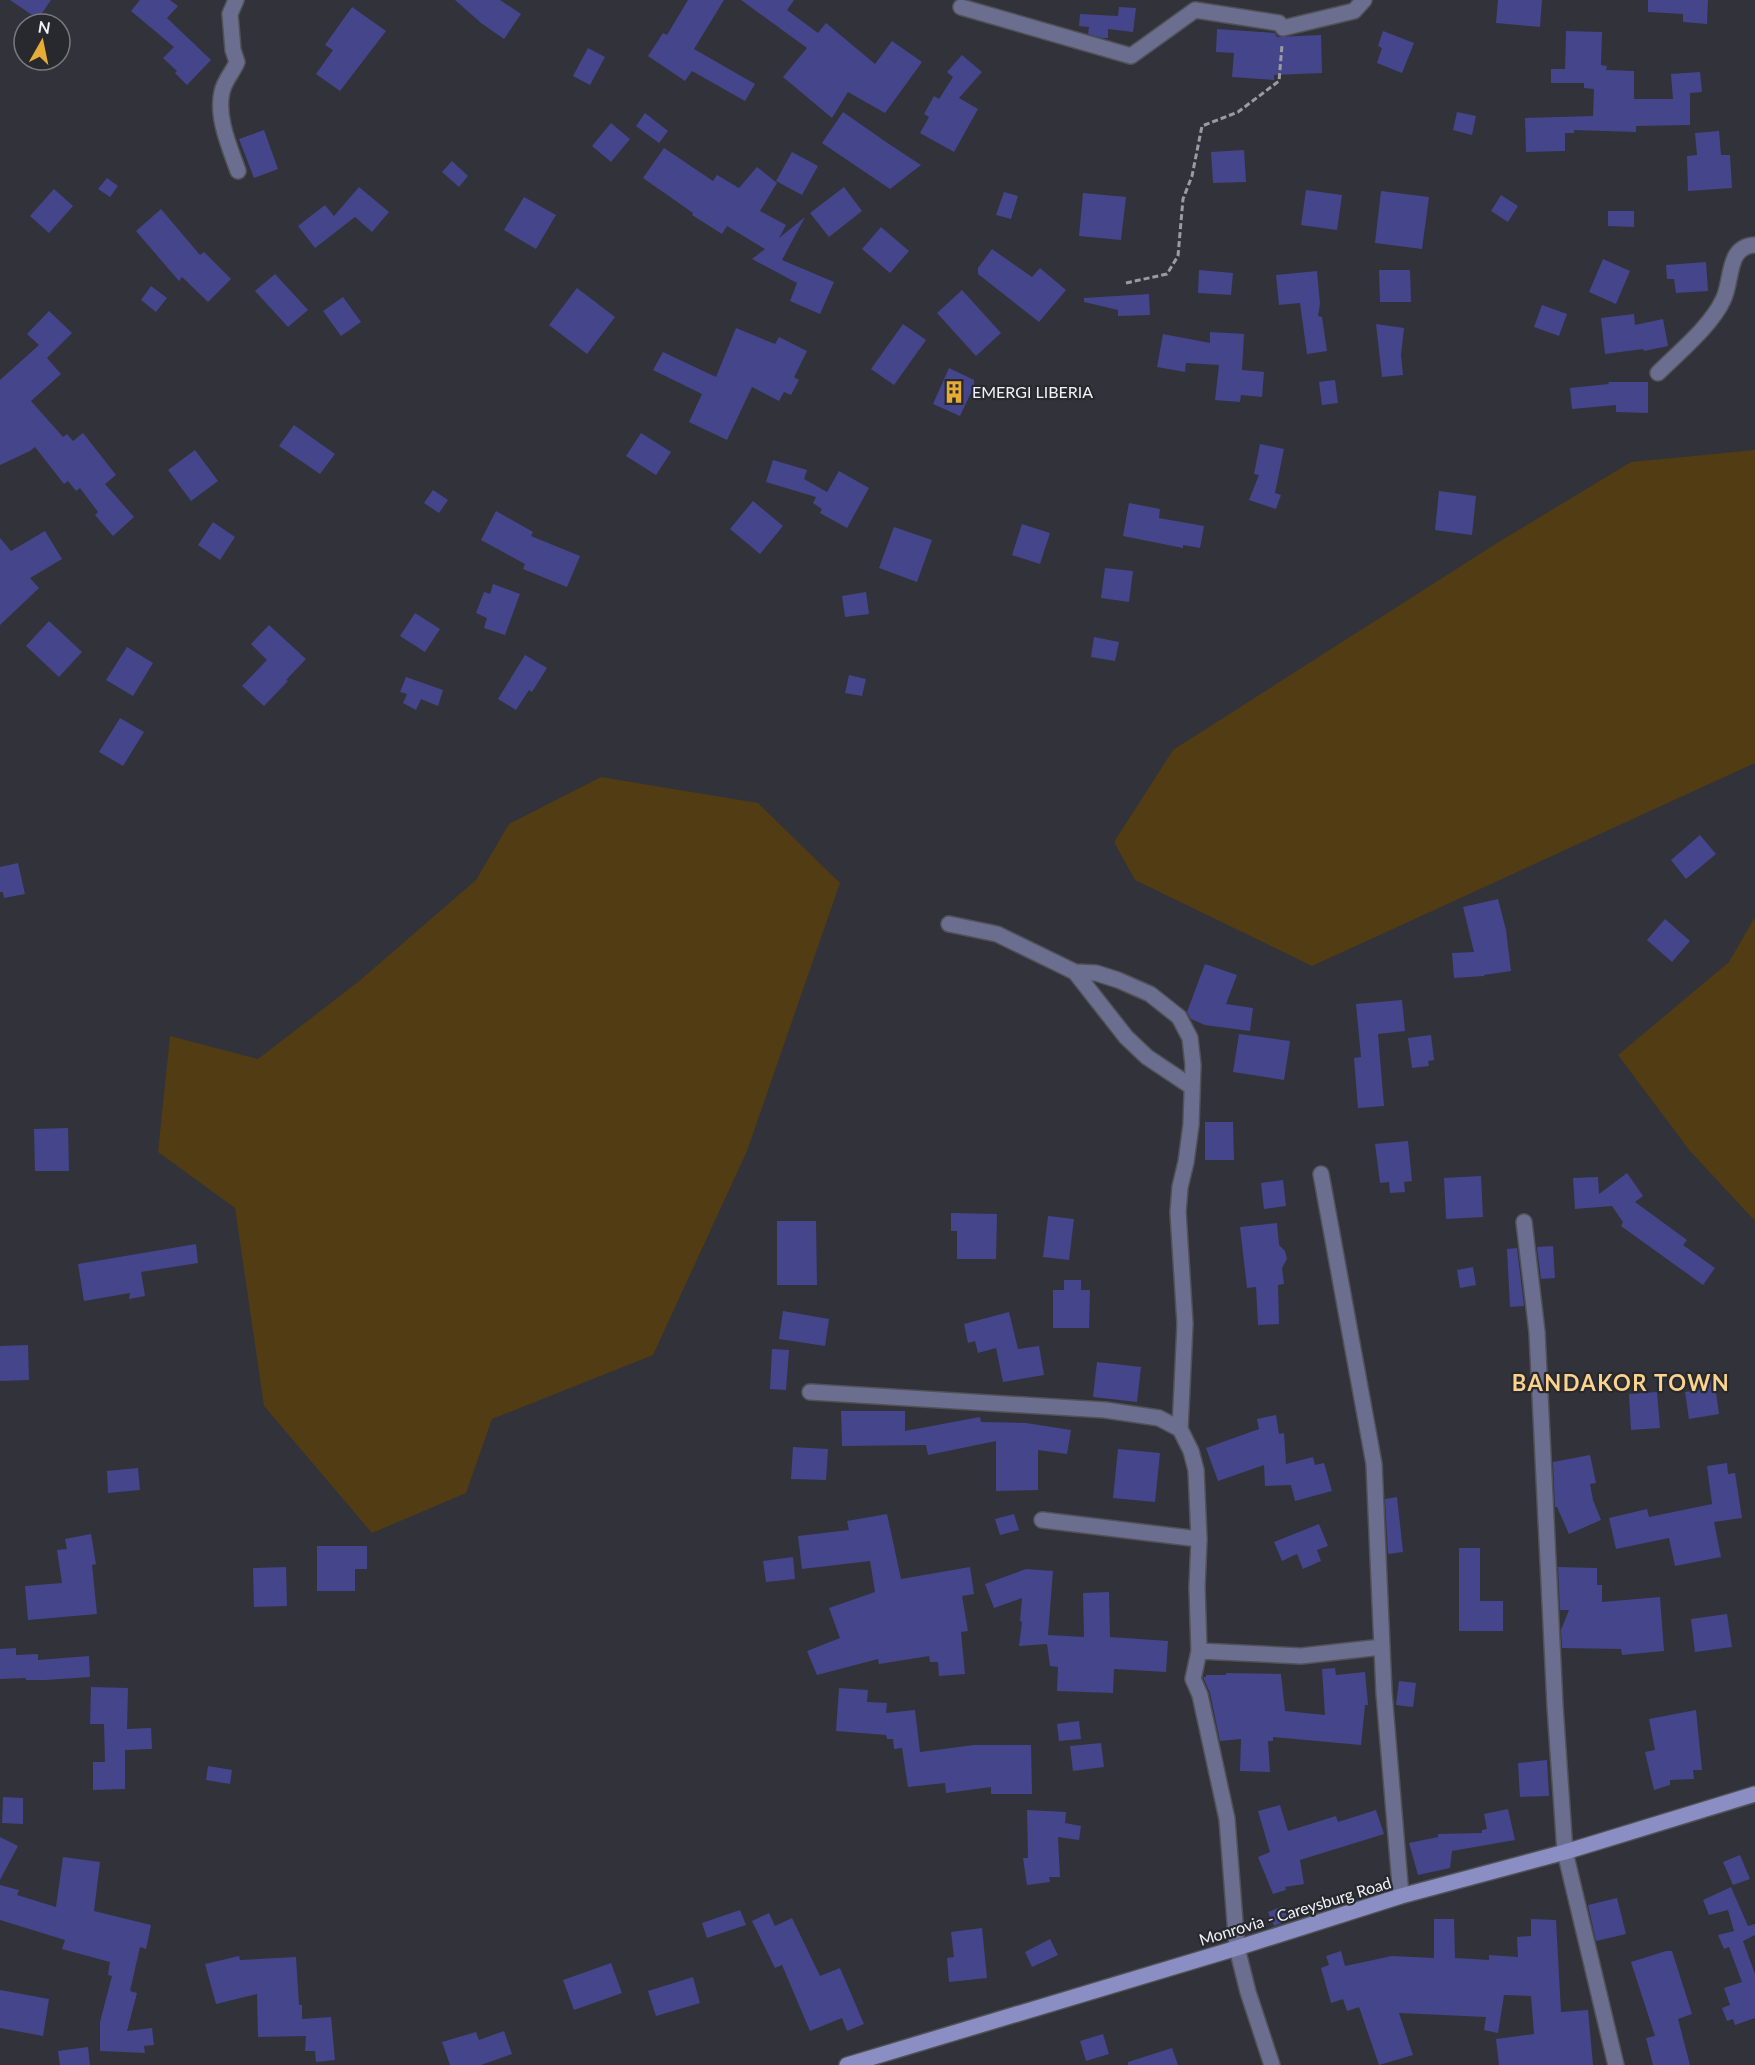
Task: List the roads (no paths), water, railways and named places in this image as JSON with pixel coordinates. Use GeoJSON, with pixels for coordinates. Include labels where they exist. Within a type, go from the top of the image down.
{"type":"FeatureCollection","features":[{"type":"Feature","properties":{"kind":"main road","name":"Monrovia - Careysburg Road"},"geometry":{"type":"LineString","coordinates":[[847,2065],[1237,1948],[1401,1896],[1565,1852],[1755,1794]]}},
{"type":"Feature","properties":{"kind":"street"},"geometry":{"type":"LineString","coordinates":[[236,0],[230,14],[233,50],[237,62],[222,91],[221,102],[222,118],[238,171]]}},
{"type":"Feature","properties":{"kind":"street"},"geometry":{"type":"LineString","coordinates":[[961,8],[1131,56],[1195,10],[1281,25],[1354,11],[1364,0]]}},
{"type":"Feature","properties":{"kind":"street"},"geometry":{"type":"LineString","coordinates":[[1658,373],[1700,332],[1723,301],[1736,254],[1744,247],[1755,245]]}},
{"type":"Feature","properties":{"kind":"street"},"geometry":{"type":"LineString","coordinates":[[949,924],[997,934],[1075,972],[1096,973],[1150,994],[1179,1017],[1191,1038],[1193,1065],[1191,1125],[1180,1186],[1178,1212],[1185,1324],[1180,1429],[1191,1451],[1196,1470],[1199,1539],[1197,1587],[1199,1651],[1193,1679],[1200,1695],[1227,1820],[1237,1948],[1248,1992],[1272,2065]]}},
{"type":"Feature","properties":{"kind":"street"},"geometry":{"type":"LineString","coordinates":[[1075,972],[1126,1037],[1147,1057],[1192,1087]]}},
{"type":"Feature","properties":{"kind":"street"},"geometry":{"type":"LineString","coordinates":[[1321,1174],[1374,1464],[1382,1647],[1401,1896]]}},
{"type":"Feature","properties":{"kind":"street"},"geometry":{"type":"LineString","coordinates":[[1524,1222],[1537,1332],[1555,1706],[1565,1852],[1616,2065]]}},
{"type":"Feature","properties":{"kind":"street"},"geometry":{"type":"LineString","coordinates":[[810,1392],[1105,1410],[1159,1418],[1180,1429]]}},
{"type":"Feature","properties":{"kind":"street"},"geometry":{"type":"LineString","coordinates":[[1042,1521],[1199,1539]]}},
{"type":"Feature","properties":{"kind":"street"},"geometry":{"type":"LineString","coordinates":[[1199,1651],[1301,1656],[1382,1647]]}},
{"type":"Feature","properties":{"kind":"place","name":"EMERGI LIBERIA"},"geometry":{"type":"Point","coordinates":[954,392]}},
{"type":"Feature","properties":{"kind":"district","name":"BANDAKOR TOWN"},"geometry":{"type":"Point","coordinates":[1621,1383]}}]}
